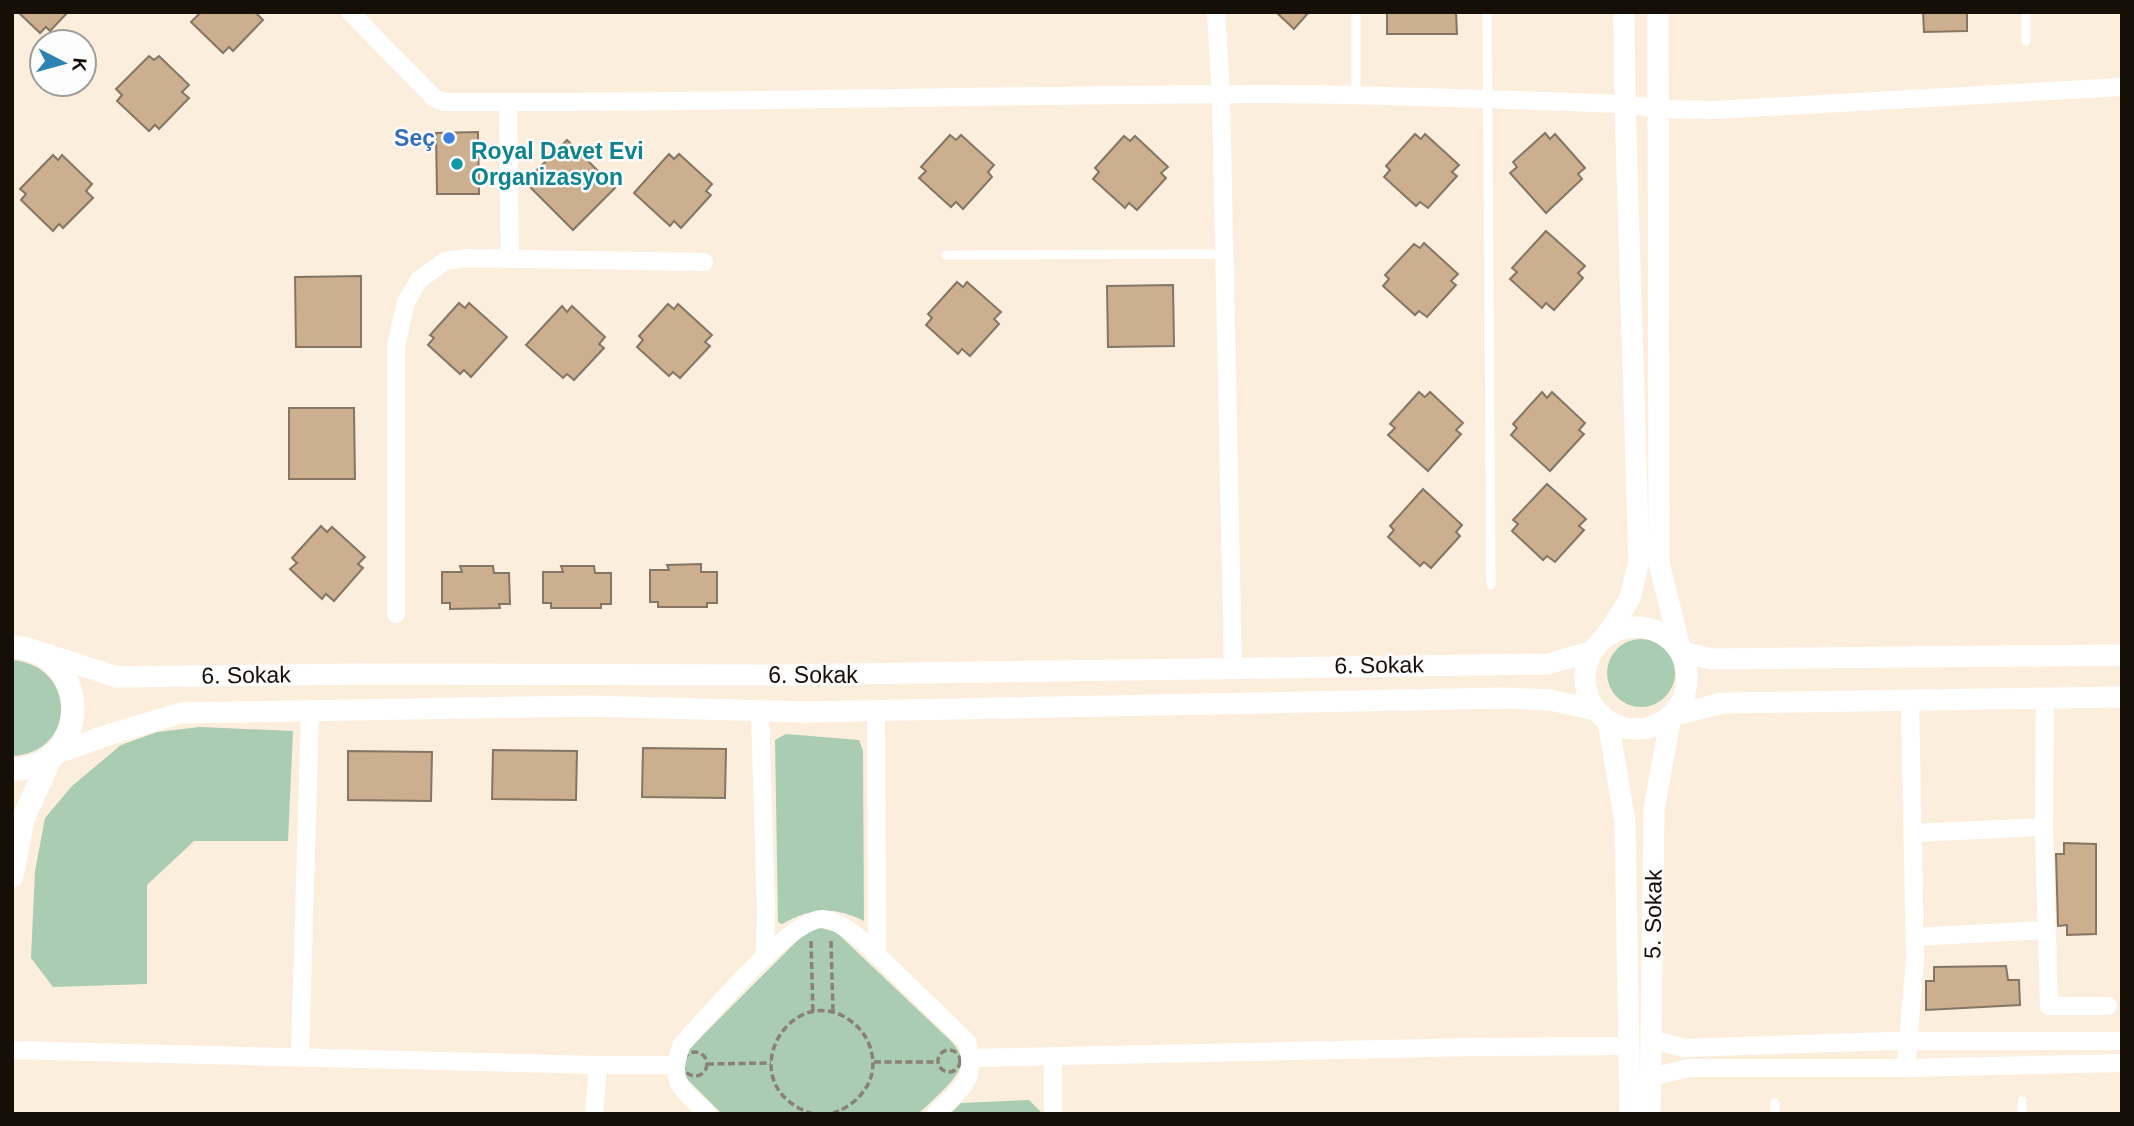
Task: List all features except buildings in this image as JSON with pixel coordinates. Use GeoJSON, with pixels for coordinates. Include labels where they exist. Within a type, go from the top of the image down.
{"type":"FeatureCollection","features":[{"type":"Feature","properties":{"kind":"main road"},"geometry":{"type":"LineString","coordinates":[[12,769],[35,765],[52,755],[64,742],[72,725],[74,707],[71,689],[63,673],[50,659],[18,648]]}},
{"type":"Feature","properties":{"kind":"main road"},"geometry":{"type":"LineString","coordinates":[[12,876],[23,819],[52,755]]}},
{"type":"Feature","properties":{"kind":"street"},"geometry":{"type":"LineString","coordinates":[[350,12],[434,98],[444,102],[639,103],[1221,94],[1625,104],[1659,109],[1714,110],[2122,87]]}},
{"type":"Feature","properties":{"kind":"street"},"geometry":{"type":"LineString","coordinates":[[1216,12],[1221,94],[1233,668]]}},
{"type":"Feature","properties":{"kind":"street"},"geometry":{"type":"LineString","coordinates":[[1625,12],[1625,104],[1639,561],[1630,598],[1587,663],[1585,679],[1588,695],[1602,715],[1624,727],[1640,729],[1657,725],[1671,716],[1722,703],[2122,697]]}},
{"type":"Feature","properties":{"kind":"street"},"geometry":{"type":"LineString","coordinates":[[1658,12],[1658,563],[1687,668],[1687,685],[1682,702],[1671,716]]}},
{"type":"Feature","properties":{"kind":"street"},"geometry":{"type":"LineString","coordinates":[[508,102],[510,259]]}},
{"type":"Feature","properties":{"kind":"street"},"geometry":{"type":"LineString","coordinates":[[396,614],[396,346],[406,302],[419,280],[444,261],[467,258],[704,262]]}},
{"type":"Feature","properties":{"kind":"street"},"geometry":{"type":"LineString","coordinates":[[1600,644],[1621,629],[1638,626],[1655,630],[1670,639],[1681,652],[1712,659],[2122,655]]}},
{"type":"Feature","properties":{"kind":"street","name":"6. Sokak"},"geometry":{"type":"LineString","coordinates":[[18,648],[117,677],[347,674],[780,675],[1548,664],[1600,644]]}},
{"type":"Feature","properties":{"kind":"street"},"geometry":{"type":"LineString","coordinates":[[2045,697],[2045,930],[2049,1006],[2108,1006]]}},
{"type":"Feature","properties":{"kind":"street","name":"6. Sokak"},"geometry":{"type":"LineString","coordinates":[[52,755],[181,713],[588,706],[876,711],[1503,698],[1550,700],[1602,715]]}},
{"type":"Feature","properties":{"kind":"street"},"geometry":{"type":"LineString","coordinates":[[1906,1068],[1915,960],[1910,699]]}},
{"type":"Feature","properties":{"kind":"street"},"geometry":{"type":"LineString","coordinates":[[300,1058],[310,711]]}},
{"type":"Feature","properties":{"kind":"street"},"geometry":{"type":"LineString","coordinates":[[760,711],[765,957]]}},
{"type":"Feature","properties":{"kind":"street"},"geometry":{"type":"LineString","coordinates":[[876,711],[877,953]]}},
{"type":"Feature","properties":{"kind":"street","name":"5. Sokak"},"geometry":{"type":"LineString","coordinates":[[1602,715],[1625,822],[1630,1114]]}},
{"type":"Feature","properties":{"kind":"street","name":"5. Sokak"},"geometry":{"type":"LineString","coordinates":[[1650,1114],[1654,810],[1671,716]]}},
{"type":"Feature","properties":{"kind":"street"},"geometry":{"type":"LineString","coordinates":[[1913,833],[2044,827]]}},
{"type":"Feature","properties":{"kind":"street"},"geometry":{"type":"LineString","coordinates":[[708,1114],[676,1081],[674,1065],[682,1044],[765,957],[792,933],[810,922],[822,919],[831,921],[866,943],[967,1042],[971,1058],[969,1080],[935,1114]]}},
{"type":"Feature","properties":{"kind":"street"},"geometry":{"type":"LineString","coordinates":[[1915,937],[2045,930]]}},
{"type":"Feature","properties":{"kind":"street"},"geometry":{"type":"LineString","coordinates":[[1651,1039],[1684,1048],[1909,1041],[2122,1041]]}},
{"type":"Feature","properties":{"kind":"street"},"geometry":{"type":"LineString","coordinates":[[971,1058],[1629,1046]]}},
{"type":"Feature","properties":{"kind":"street"},"geometry":{"type":"LineString","coordinates":[[12,1050],[674,1065]]}},
{"type":"Feature","properties":{"kind":"street"},"geometry":{"type":"LineString","coordinates":[[1053,1056],[1053,1114]]}},
{"type":"Feature","properties":{"kind":"street"},"geometry":{"type":"LineString","coordinates":[[1651,1077],[1689,1068],[1906,1068],[2122,1063]]}},
{"type":"Feature","properties":{"kind":"street"},"geometry":{"type":"LineString","coordinates":[[594,1114],[598,1065]]}},
{"type":"Feature","properties":{"kind":"lane"},"geometry":{"type":"LineString","coordinates":[[1356,12],[1356,97]]}},
{"type":"Feature","properties":{"kind":"lane"},"geometry":{"type":"LineString","coordinates":[[1487,12],[1492,585]]}},
{"type":"Feature","properties":{"kind":"lane"},"geometry":{"type":"LineString","coordinates":[[2026,12],[2026,41]]}},
{"type":"Feature","properties":{"kind":"lane"},"geometry":{"type":"LineString","coordinates":[[946,255],[1224,254]]}},
{"type":"Feature","properties":{"kind":"lane"},"geometry":{"type":"LineString","coordinates":[[2022,1101],[2022,1114]]}},
{"type":"Feature","properties":{"kind":"path"},"geometry":{"type":"LineString","coordinates":[[831,921],[832,1013]]}},
{"type":"Feature","properties":{"kind":"path"},"geometry":{"type":"LineString","coordinates":[[810,922],[813,1013]]}},
{"type":"Feature","properties":{"kind":"path"},"geometry":{"type":"LineString","coordinates":[[813,1114],[798,1109],[785,1099],[776,1085],[771,1063],[772,1052],[778,1036],[790,1023],[805,1014],[832,1013],[855,1023],[866,1037],[873,1062],[868,1085],[859,1099],[846,1109],[831,1114]]}},
{"type":"Feature","properties":{"kind":"path"},"geometry":{"type":"LineString","coordinates":[[947,1050],[954,1051],[960,1060],[956,1070],[950,1072],[943,1070],[938,1062],[941,1054],[947,1050]]}},
{"type":"Feature","properties":{"kind":"path"},"geometry":{"type":"LineString","coordinates":[[873,1062],[938,1062]]}},
{"type":"Feature","properties":{"kind":"path"},"geometry":{"type":"LineString","coordinates":[[707,1065],[771,1063]]}},
{"type":"Feature","properties":{"kind":"green space"},"geometry":{"type":"Polygon","coordinates":[[[1641,639],[1654,642],[1665,649],[1672,660],[1675,673],[1672,686],[1665,697],[1654,704],[1641,707],[1628,704],[1617,697],[1610,686],[1607,673],[1610,660],[1617,649],[1628,642],[1641,639]]]}},
{"type":"Feature","properties":{"kind":"green space"},"geometry":{"type":"Polygon","coordinates":[[[12,660],[34,666],[49,677],[58,692],[61,709],[58,726],[49,741],[33,751],[12,756],[12,660]]]}},
{"type":"Feature","properties":{"kind":"green space"},"geometry":{"type":"Polygon","coordinates":[[[200,727],[293,731],[288,841],[194,841],[147,885],[147,984],[53,987],[31,958],[35,871],[45,818],[72,786],[121,745],[157,732],[200,727]]]}},
{"type":"Feature","properties":{"kind":"green space"},"geometry":{"type":"Polygon","coordinates":[[[786,734],[859,740],[863,751],[864,921],[843,913],[823,911],[803,915],[782,924],[778,922],[775,740],[786,734]]]}},
{"type":"Feature","properties":{"kind":"green space"},"geometry":{"type":"Polygon","coordinates":[[[817,927],[836,932],[952,1042],[960,1053],[961,1064],[953,1079],[918,1114],[722,1114],[681,1073],[685,1053],[803,935],[817,927]]]}},
{"type":"Feature","properties":{"kind":"green space"},"geometry":{"type":"Polygon","coordinates":[[[1029,1100],[1043,1114],[950,1114],[961,1103],[1029,1100]]]}},
{"type":"Feature","properties":{"kind":"place","name":"Seç"},"geometry":{"type":"Point","coordinates":[449,138]}},
{"type":"Feature","properties":{"kind":"place","name":"Royal Davet Evi Organizasyon"},"geometry":{"type":"Point","coordinates":[457,164]}}]}
